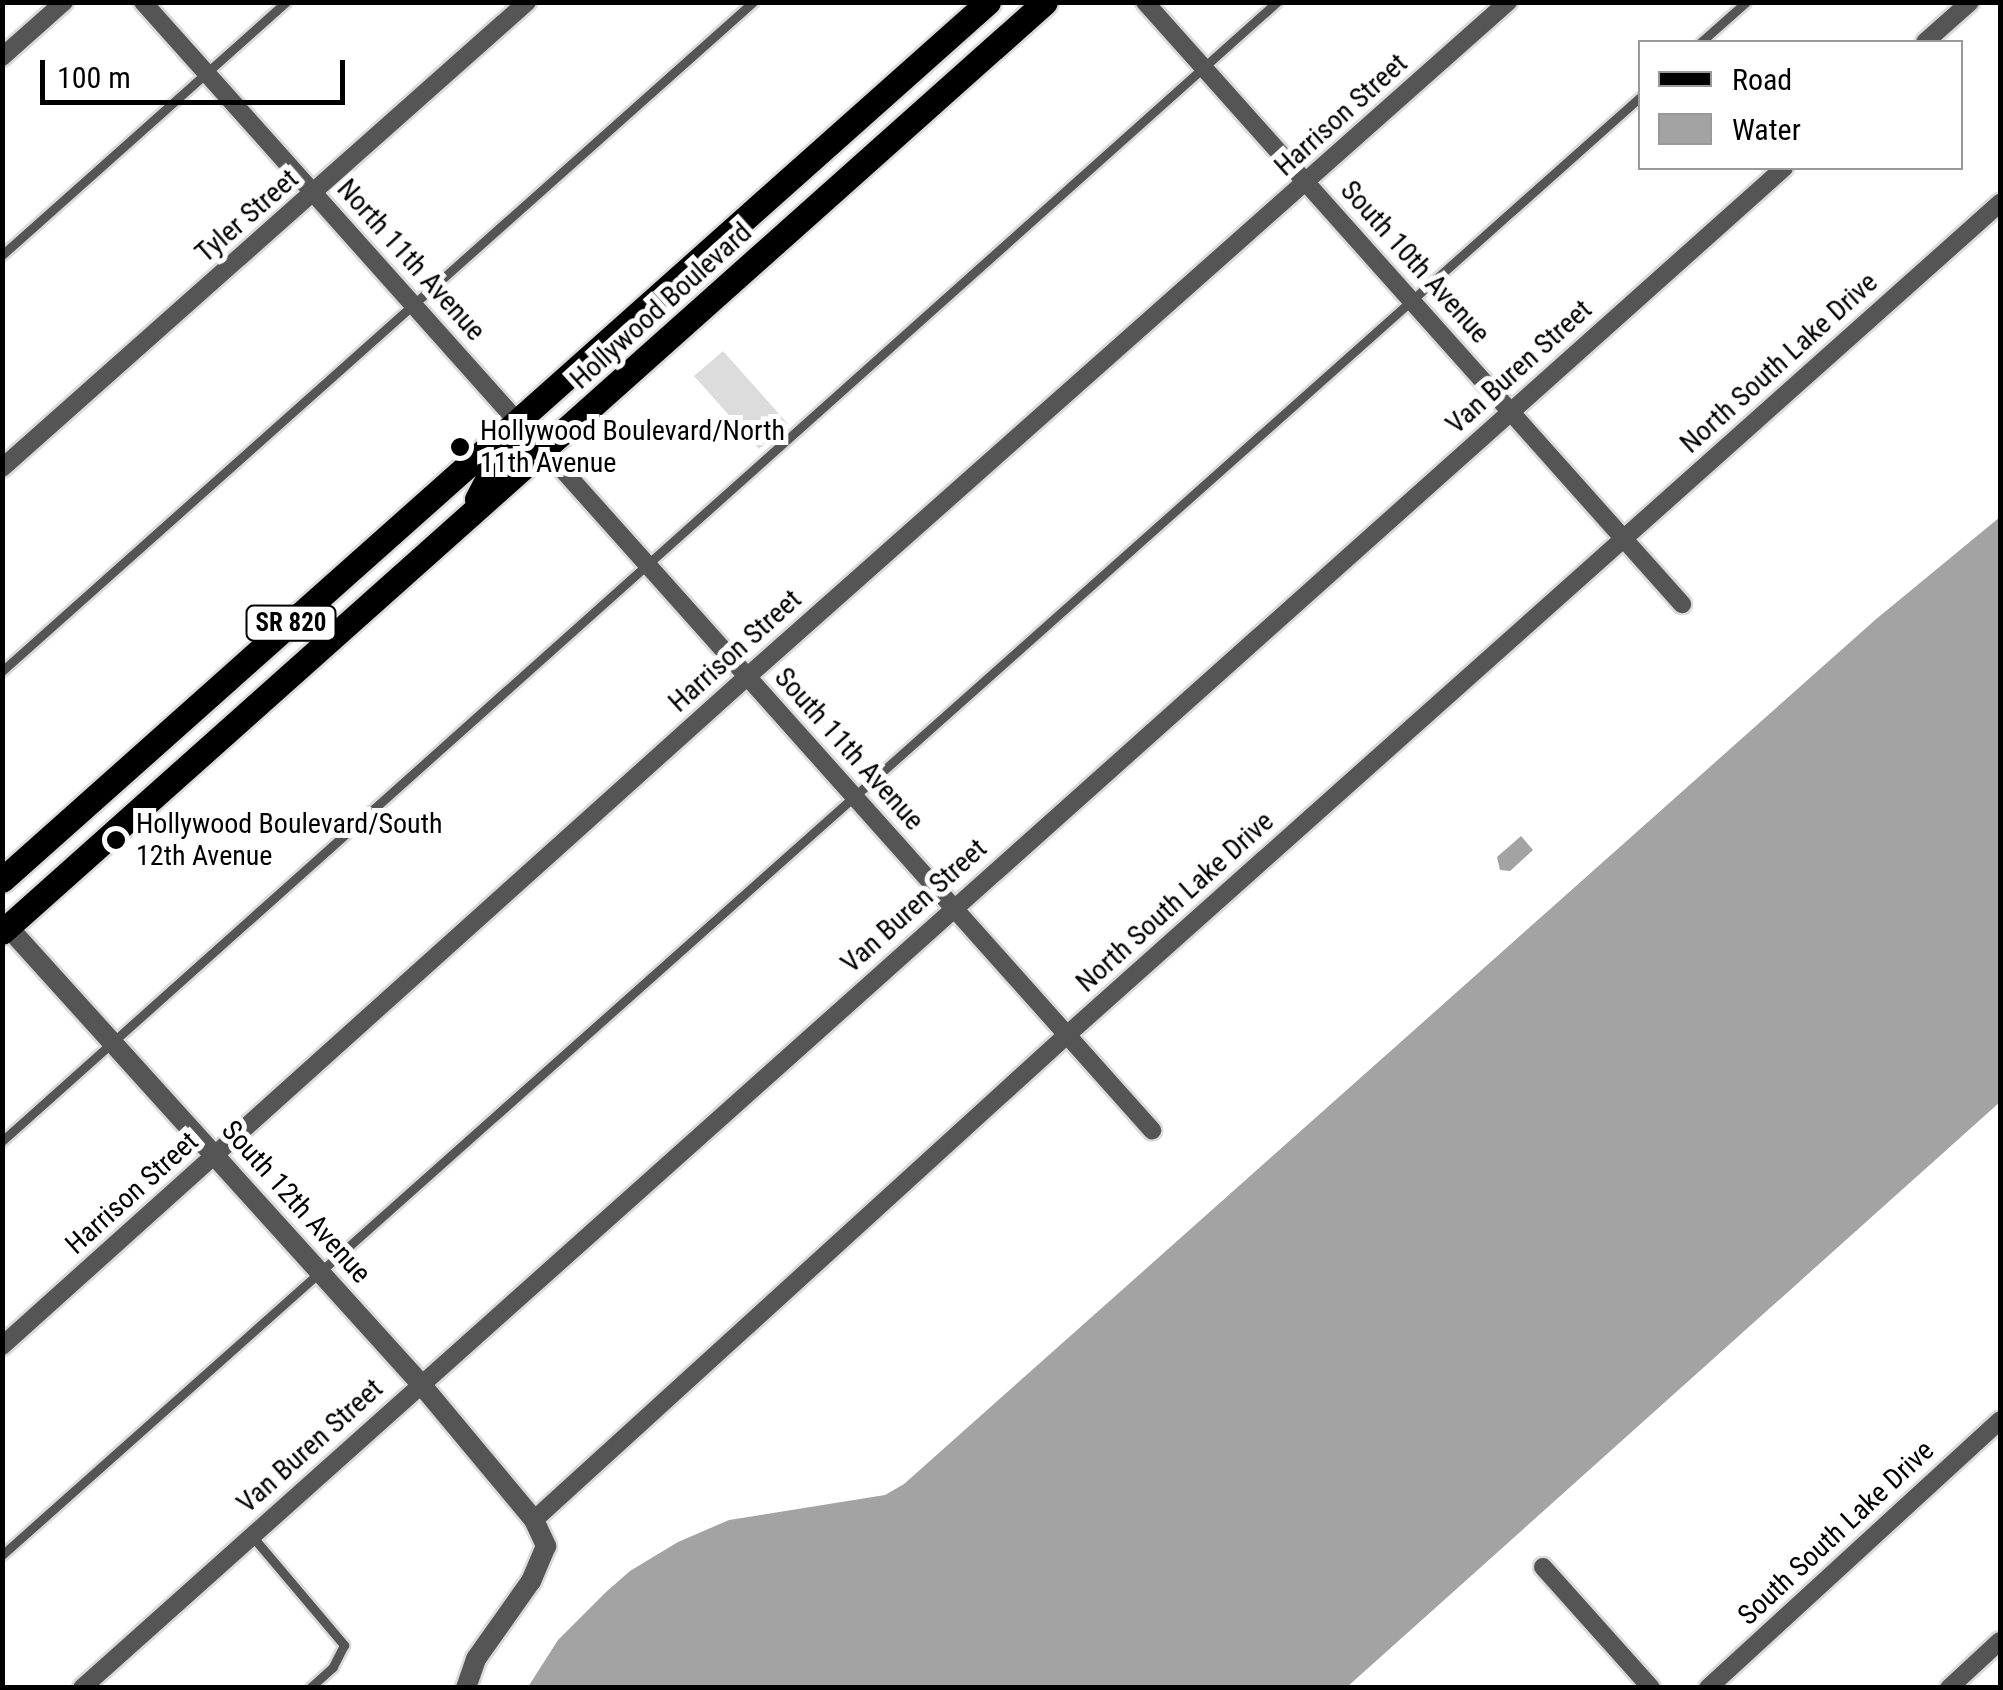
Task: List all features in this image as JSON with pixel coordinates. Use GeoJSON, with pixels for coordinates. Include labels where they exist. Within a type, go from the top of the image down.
{"type":"FeatureCollection","features":[{"type":"Feature","properties":{"kind":"main road","name":"Hollywood Boulevard"},"geometry":{"type":"LineString","coordinates":[[2,880],[517,420],[582,368],[988,2]]}},
{"type":"Feature","properties":{"kind":"main road","name":"Hollywood Boulevard"},"geometry":{"type":"LineString","coordinates":[[5,929],[1045,2]]}},
{"type":"Feature","properties":{"kind":"main road"},"geometry":{"type":"LineString","coordinates":[[545,450],[582,368]]}},
{"type":"Feature","properties":{"kind":"main road"},"geometry":{"type":"LineString","coordinates":[[453,531],[498,464],[517,420]]}},
{"type":"Feature","properties":{"kind":"street"},"geometry":{"type":"LineString","coordinates":[[2,57],[64,2]]}},
{"type":"Feature","properties":{"kind":"street","name":"North 11th Avenue"},"geometry":{"type":"LineString","coordinates":[[142,2],[517,420]]}},
{"type":"Feature","properties":{"kind":"street","name":"Tyler Street"},"geometry":{"type":"LineString","coordinates":[[2,468],[527,2]]}},
{"type":"Feature","properties":{"kind":"street","name":"South 10th Avenue"},"geometry":{"type":"LineString","coordinates":[[1145,2],[1682,604]]}},
{"type":"Feature","properties":{"kind":"street","name":"Harrison Street"},"geometry":{"type":"LineString","coordinates":[[2,1346],[748,676],[1508,2]]}},
{"type":"Feature","properties":{"kind":"street"},"geometry":{"type":"LineString","coordinates":[[1927,40],[1970,2]]}},
{"type":"Feature","properties":{"kind":"street","name":"Van Buren Street"},"geometry":{"type":"LineString","coordinates":[[82,1688],[1782,170]]}},
{"type":"Feature","properties":{"kind":"street","name":"North South Lake Drive"},"geometry":{"type":"LineString","coordinates":[[534,1520],[1068,1034],[2000,203]]}},
{"type":"Feature","properties":{"kind":"street","name":"South 11th Avenue"},"geometry":{"type":"LineString","coordinates":[[545,450],[1152,1130]]}},
{"type":"Feature","properties":{"kind":"street","name":"South 12th Avenue"},"geometry":{"type":"LineString","coordinates":[[5,929],[216,1153],[420,1383],[534,1520]]}},
{"type":"Feature","properties":{"kind":"street","name":"South South Lake Drive"},"geometry":{"type":"LineString","coordinates":[[1708,1688],[2000,1420]]}},
{"type":"Feature","properties":{"kind":"street"},"geometry":{"type":"LineString","coordinates":[[466,1688],[476,1659],[546,1546],[534,1520]]}},
{"type":"Feature","properties":{"kind":"street"},"geometry":{"type":"LineString","coordinates":[[1543,1567],[1651,1688]]}},
{"type":"Feature","properties":{"kind":"street"},"geometry":{"type":"LineString","coordinates":[[1949,1688],[2000,1642]]}},
{"type":"Feature","properties":{"kind":"lane"},"geometry":{"type":"LineString","coordinates":[[2,255],[286,2]]}},
{"type":"Feature","properties":{"kind":"lane"},"geometry":{"type":"LineString","coordinates":[[2,671],[753,2]]}},
{"type":"Feature","properties":{"kind":"lane"},"geometry":{"type":"LineString","coordinates":[[2,1141],[1278,2]]}},
{"type":"Feature","properties":{"kind":"lane"},"geometry":{"type":"LineString","coordinates":[[1703,40],[1746,2]]}},
{"type":"Feature","properties":{"kind":"lane"},"geometry":{"type":"LineString","coordinates":[[2,1555],[1638,99]]}},
{"type":"Feature","properties":{"kind":"lane"},"geometry":{"type":"LineString","coordinates":[[251,1535],[344,1645],[333,1667],[310,1688]]}},
{"type":"Feature","properties":{"kind":"shaded area"},"geometry":{"type":"Polygon","coordinates":[[[723,351],[788,424],[759,449],[694,376],[723,351]]]}},
{"type":"Feature","properties":{"kind":"water"},"geometry":{"type":"Polygon","coordinates":[[[2000,517],[2000,1102],[1347,1687],[528,1687],[558,1640],[606,1592],[630,1571],[678,1542],[729,1520],[885,1495],[904,1484],[1875,620],[2000,517]]]}},
{"type":"Feature","properties":{"kind":"water"},"geometry":{"type":"Polygon","coordinates":[[[1521,836],[1533,850],[1510,871],[1500,870],[1497,857],[1521,836]]]}},
{"type":"Feature","properties":{"kind":"place","name":"Hollywood Boulevard/North 11th Avenue"},"geometry":{"type":"Point","coordinates":[460,447]}},
{"type":"Feature","properties":{"kind":"place","name":"Hollywood Boulevard/South 12th Avenue"},"geometry":{"type":"Point","coordinates":[116,840]}}]}
